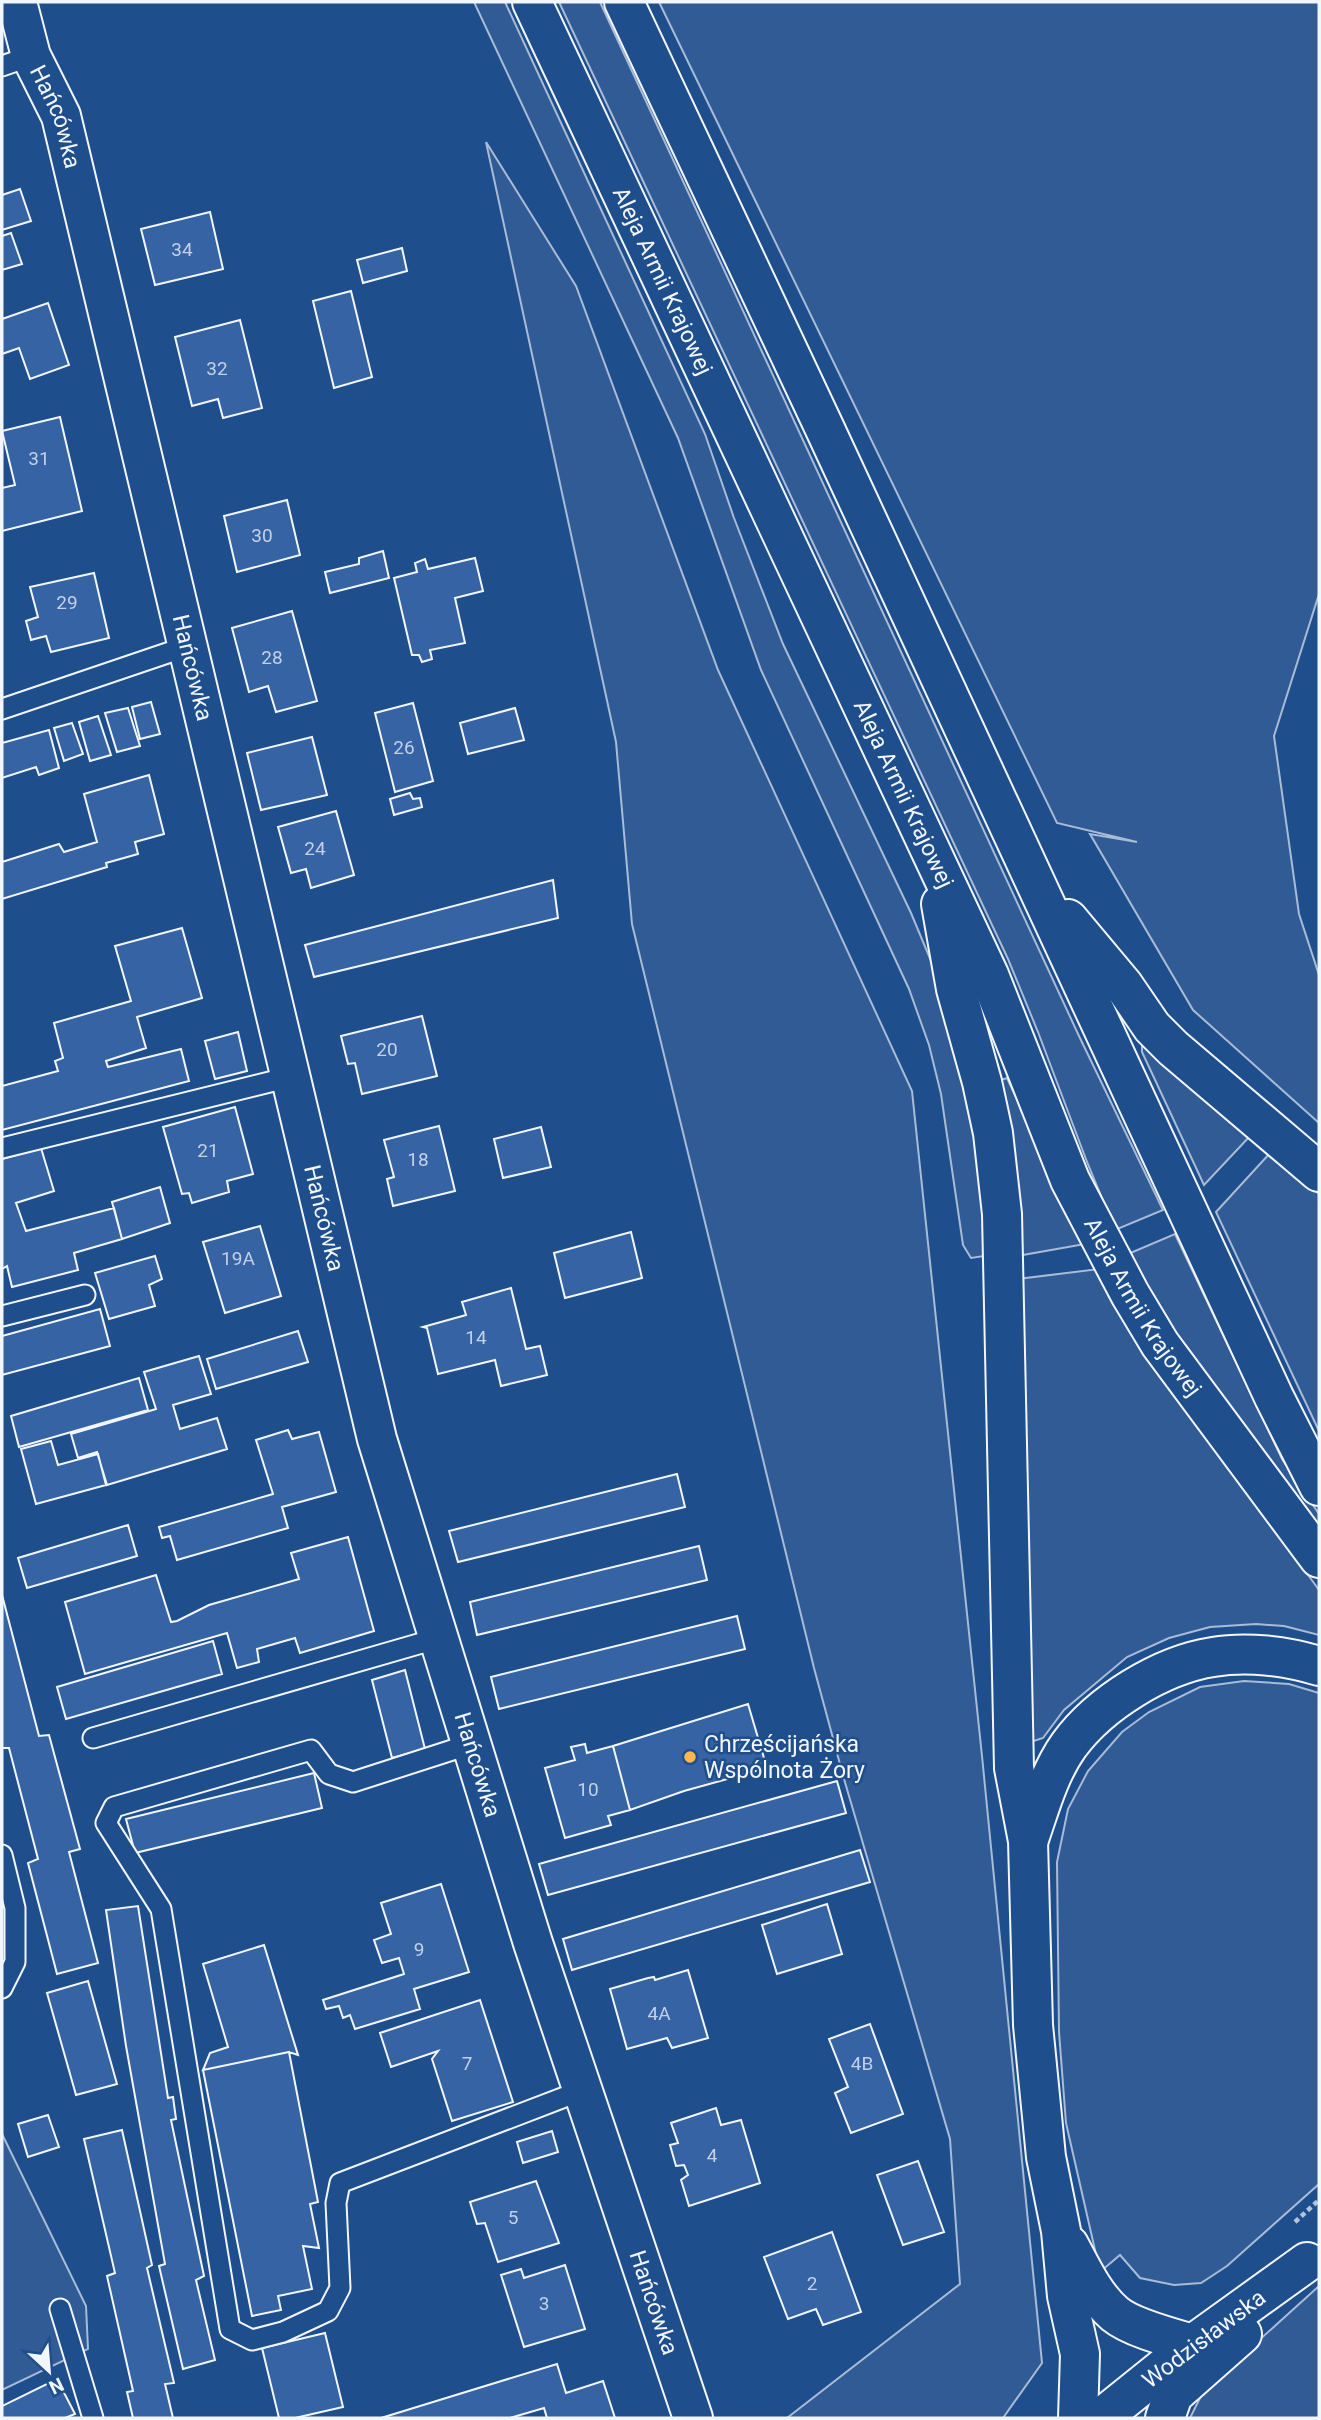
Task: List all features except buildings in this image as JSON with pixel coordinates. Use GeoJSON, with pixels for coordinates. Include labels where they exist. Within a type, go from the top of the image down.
{"type":"FeatureCollection","features":[{"type":"Feature","properties":{"kind":"main road","name":"Hańcówka"},"geometry":{"type":"LineString","coordinates":[[17,2],[16,61],[61,116],[377,1439],[530,1933],[689,2416]]}},
{"type":"Feature","properties":{"kind":"main road","name":"Aleja Armii Krajowej"},"geometry":{"type":"LineString","coordinates":[[532,2],[989,975],[1070,1180],[1130,1294],[1160,1344],[1319,1558]]}},
{"type":"Feature","properties":{"kind":"main road"},"geometry":{"type":"LineString","coordinates":[[624,2],[1274,1396],[1319,1486]]}},
{"type":"Feature","properties":{"kind":"main road"},"geometry":{"type":"LineString","coordinates":[[933,857],[956,989],[993,1133],[1002,1214],[1014,1768],[1028,1841],[1033,2025],[1046,2157],[1061,2231],[1067,2296],[1080,2354],[1078,2418]]}},
{"type":"Feature","properties":{"kind":"main road"},"geometry":{"type":"LineString","coordinates":[[1032,876],[1124,986],[1152,1027],[1319,1172]]}},
{"type":"Feature","properties":{"kind":"main road"},"geometry":{"type":"LineString","coordinates":[[1028,1841],[1052,1774],[1069,1745],[1090,1722],[1124,1694],[1168,1670],[1213,1657],[1265,1655],[1319,1666]]}},
{"type":"Feature","properties":{"kind":"main road"},"geometry":{"type":"LineString","coordinates":[[1061,2231],[1092,2288],[1116,2315],[1152,2331],[1193,2344]]}},
{"type":"Feature","properties":{"kind":"main road","name":"Wodzisławska"},"geometry":{"type":"LineString","coordinates":[[1101,2418],[1193,2344],[1313,2256]]}},
{"type":"Feature","properties":{"kind":"main road","name":"Wodzisławska"},"geometry":{"type":"LineString","coordinates":[[1162,2410],[1234,2343],[1313,2256]]}},
{"type":"Feature","properties":{"kind":"lane"},"geometry":{"type":"LineString","coordinates":[[2,709],[187,646]]}},
{"type":"Feature","properties":{"kind":"lane"},"geometry":{"type":"LineString","coordinates":[[2,1148],[290,1077]]}},
{"type":"Feature","properties":{"kind":"lane"},"geometry":{"type":"LineString","coordinates":[[2,1316],[85,1295]]}},
{"type":"Feature","properties":{"kind":"lane"},"geometry":{"type":"LineString","coordinates":[[93,1738],[439,1638]]}},
{"type":"Feature","properties":{"kind":"lane"},"geometry":{"type":"LineString","coordinates":[[471,1744],[353,1782],[329,1773],[311,1750],[114,1807],[106,1822],[161,1909],[230,2329],[251,2340],[284,2332],[328,2311],[340,2288],[336,2203],[340,2183],[583,2090]]}},
{"type":"Feature","properties":{"kind":"lane"},"geometry":{"type":"LineString","coordinates":[[2,1855],[15,1908],[15,1962],[2,1988]]}},
{"type":"Feature","properties":{"kind":"lane"},"geometry":{"type":"LineString","coordinates":[[60,2309],[93,2418]]}},
{"type":"Feature","properties":{"kind":"shaded area"},"geometry":{"type":"Polygon","coordinates":[[[474,2],[505,2],[705,434],[783,644],[911,913],[934,968],[969,1083],[991,1255],[971,1258],[963,1245],[941,1094],[929,1045],[909,989],[761,670],[678,438],[474,2]]]}},
{"type":"Feature","properties":{"kind":"shaded area"},"geometry":{"type":"Polygon","coordinates":[[[559,2],[600,2],[1079,1036],[1163,1210],[1115,1230],[1008,959],[559,2]]]}},
{"type":"Feature","properties":{"kind":"shaded area"},"geometry":{"type":"Polygon","coordinates":[[[659,2],[1319,2],[1319,594],[1274,736],[1299,914],[1319,975],[1319,1123],[1193,1010],[1090,834],[1137,842],[1057,823],[659,2]]]}},
{"type":"Feature","properties":{"kind":"shaded area"},"geometry":{"type":"Polygon","coordinates":[[[486,142],[576,286],[718,670],[912,1091],[1042,2363],[1003,2418],[787,2418],[960,2284],[950,2139],[814,1668],[632,924],[616,742],[486,142]]]}},
{"type":"Feature","properties":{"kind":"shaded area"},"geometry":{"type":"Polygon","coordinates":[[[1142,1046],[1151,1046],[1251,1135],[1204,1185],[1142,1052],[1142,1046]]]}},
{"type":"Feature","properties":{"kind":"shaded area"},"geometry":{"type":"Polygon","coordinates":[[[1007,1078],[1085,1244],[1017,1256],[998,1081],[1007,1078]]]}},
{"type":"Feature","properties":{"kind":"shaded area"},"geometry":{"type":"Polygon","coordinates":[[[1271,1152],[1319,1194],[1319,1431],[1216,1212],[1271,1152]]]}},
{"type":"Feature","properties":{"kind":"shaded area"},"geometry":{"type":"Polygon","coordinates":[[[1175,1234],[1282,1459],[1319,1514],[1319,1531],[1164,1316],[1128,1254],[1175,1234]]]}},
{"type":"Feature","properties":{"kind":"shaded area"},"geometry":{"type":"Polygon","coordinates":[[[1099,1269],[1239,1480],[1319,1590],[1319,1635],[1284,1626],[1256,1624],[1210,1627],[1169,1638],[1127,1657],[1064,1710],[1043,1738],[1031,1742],[1018,1279],[1099,1269]]]}},
{"type":"Feature","properties":{"kind":"shaded area"},"geometry":{"type":"Polygon","coordinates":[[[1244,1681],[1289,1684],[1319,1693],[1319,2184],[1227,2266],[1201,2283],[1174,2285],[1140,2278],[1120,2255],[1100,2272],[1066,2123],[1059,2032],[1057,1862],[1068,1809],[1088,1771],[1122,1732],[1149,1712],[1200,1687],[1244,1681]]]}},
{"type":"Feature","properties":{"kind":"shaded area"},"geometry":{"type":"Polygon","coordinates":[[[2,2134],[86,2306],[88,2349],[2,2390],[2,2134]]]}},
{"type":"Feature","properties":{"kind":"shaded area"},"geometry":{"type":"Polygon","coordinates":[[[1319,2286],[1319,2418],[1190,2418],[1204,2390],[1319,2286]]]}},
{"type":"Feature","properties":{"kind":"place","name":"Chrześcijańska Wspólnota Żory"},"geometry":{"type":"Point","coordinates":[690,1757]}}]}
